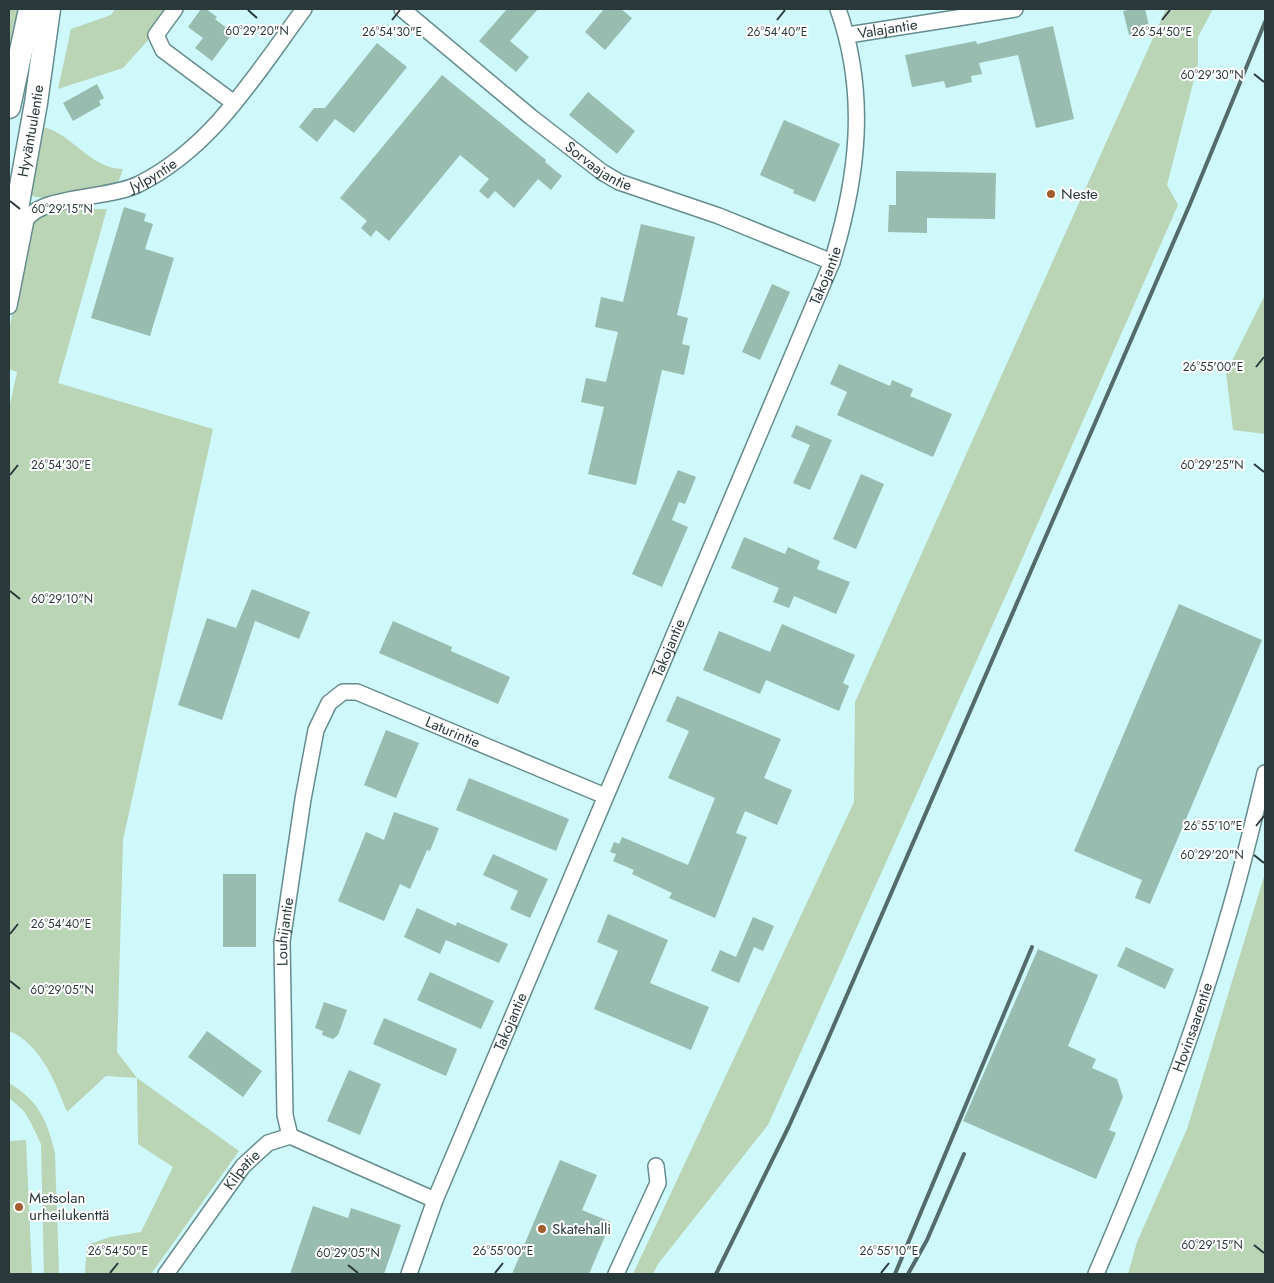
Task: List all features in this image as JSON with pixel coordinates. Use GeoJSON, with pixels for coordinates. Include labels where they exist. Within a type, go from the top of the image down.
{"type":"FeatureCollection","features":[{"type":"Feature","properties":{"kind":"highway","name":"Hyväntuulentie"},"geometry":{"type":"LineString","coordinates":[[9,107],[30,9]]}},
{"type":"Feature","properties":{"kind":"highway","name":"Hyväntuulentie"},"geometry":{"type":"LineString","coordinates":[[9,253],[49,9]]}},
{"type":"Feature","properties":{"kind":"street"},"geometry":{"type":"LineString","coordinates":[[175,9],[156,36],[163,50],[234,103]]}},
{"type":"Feature","properties":{"kind":"street","name":"Jylpyntie"},"geometry":{"type":"LineString","coordinates":[[9,306],[26,220],[30,212],[49,204],[109,193],[138,185],[201,141],[234,103],[304,9]]}},
{"type":"Feature","properties":{"kind":"street","name":"Sorvaajantie"},"geometry":{"type":"LineString","coordinates":[[402,9],[530,117],[610,177],[639,190],[719,216],[832,262]]}},
{"type":"Feature","properties":{"kind":"street","name":"Takojantie"},"geometry":{"type":"LineString","coordinates":[[409,1274],[435,1200],[832,262],[845,221],[854,175],[857,139],[856,94],[848,35],[838,9]]}},
{"type":"Feature","properties":{"kind":"street","name":"Valajantie"},"geometry":{"type":"LineString","coordinates":[[848,35],[1015,9]]}},
{"type":"Feature","properties":{"kind":"street"},"geometry":{"type":"LineString","coordinates":[[9,185],[16,216]]}},
{"type":"Feature","properties":{"kind":"street","name":"Laturintie"},"geometry":{"type":"LineString","coordinates":[[316,730],[329,703],[343,692],[357,692],[605,796]]}},
{"type":"Feature","properties":{"kind":"street","name":"Louhijantie"},"geometry":{"type":"LineString","coordinates":[[290,1136],[285,1115],[282,942],[292,866],[316,730]]}},
{"type":"Feature","properties":{"kind":"street","name":"Hovinsaarentie"},"geometry":{"type":"LineString","coordinates":[[1096,1274],[1128,1201],[1203,995],[1228,916],[1265,773]]}},
{"type":"Feature","properties":{"kind":"street"},"geometry":{"type":"LineString","coordinates":[[290,1136],[435,1200]]}},
{"type":"Feature","properties":{"kind":"street","name":"Kilpatie"},"geometry":{"type":"LineString","coordinates":[[166,1274],[243,1166],[268,1143],[290,1136]]}},
{"type":"Feature","properties":{"kind":"street"},"geometry":{"type":"LineString","coordinates":[[616,1274],[658,1183],[656,1166]]}},
{"type":"Feature","properties":{"kind":"green space"},"geometry":{"type":"Polygon","coordinates":[[[9,9],[22,9],[9,70],[9,9]]]}},
{"type":"Feature","properties":{"kind":"green space"},"geometry":{"type":"Polygon","coordinates":[[[115,9],[167,9],[149,39],[123,68],[58,89],[71,29],[111,15],[115,9]]]}},
{"type":"Feature","properties":{"kind":"green space"},"geometry":{"type":"Polygon","coordinates":[[[1166,9],[1213,9],[1198,37],[1198,64],[1167,185],[1178,205],[1015,575],[768,1125],[658,1264],[653,1274],[633,1274],[854,802],[855,702],[1166,9]]]}},
{"type":"Feature","properties":{"kind":"green space"},"geometry":{"type":"Polygon","coordinates":[[[40,126],[62,136],[100,163],[123,169],[118,183],[59,196],[36,197],[29,194],[40,126]]]}},
{"type":"Feature","properties":{"kind":"green space"},"geometry":{"type":"Polygon","coordinates":[[[55,209],[107,209],[58,383],[213,429],[123,840],[117,1052],[137,1078],[106,1076],[67,1112],[46,1065],[30,1045],[9,1031],[9,409],[17,372],[9,369],[9,330],[32,225],[38,216],[55,209]]]}},
{"type":"Feature","properties":{"kind":"green space"},"geometry":{"type":"Polygon","coordinates":[[[1265,295],[1265,434],[1233,430],[1226,373],[1265,295]]]}},
{"type":"Feature","properties":{"kind":"green space"},"geometry":{"type":"Polygon","coordinates":[[[1265,873],[1265,1274],[1128,1274],[1137,1242],[1187,1129],[1265,873]]]}},
{"type":"Feature","properties":{"kind":"green space"},"geometry":{"type":"Polygon","coordinates":[[[137,1078],[239,1151],[151,1274],[85,1274],[87,1245],[110,1237],[141,1232],[173,1167],[138,1144],[137,1078]]]}},
{"type":"Feature","properties":{"kind":"green space"},"geometry":{"type":"Polygon","coordinates":[[[9,1083],[35,1104],[45,1121],[52,1141],[55,1153],[59,1274],[44,1274],[41,1144],[23,1110],[9,1098],[9,1083]]]}},
{"type":"Feature","properties":{"kind":"green space","name":"Metsolan urheilukenttä"},"geometry":{"type":"Polygon","coordinates":[[[26,1140],[32,1274],[9,1274],[9,1141],[26,1140]]]}},
{"type":"Feature","properties":{"kind":"building"},"geometry":{"type":"Polygon","coordinates":[[[201,9],[206,9],[217,17],[215,19],[233,33],[212,61],[195,48],[203,38],[188,27],[201,9]]]}},
{"type":"Feature","properties":{"kind":"building"},"geometry":{"type":"Polygon","coordinates":[[[507,9],[538,9],[510,41],[529,57],[516,72],[479,41],[507,9]]]}},
{"type":"Feature","properties":{"kind":"building"},"geometry":{"type":"Polygon","coordinates":[[[604,9],[621,9],[632,18],[605,50],[585,32],[604,9]]]}},
{"type":"Feature","properties":{"kind":"building"},"geometry":{"type":"Polygon","coordinates":[[[1145,9],[1150,30],[1129,35],[1123,11],[1145,9]]]}},
{"type":"Feature","properties":{"kind":"building"},"geometry":{"type":"Polygon","coordinates":[[[1053,26],[1074,119],[1036,128],[1018,55],[979,63],[982,74],[971,76],[972,82],[946,88],[944,81],[912,87],[905,55],[976,41],[977,44],[1053,26]]]}},
{"type":"Feature","properties":{"kind":"building"},"geometry":{"type":"Polygon","coordinates":[[[377,43],[407,67],[354,133],[335,119],[317,142],[299,127],[314,108],[325,108],[377,43]]]}},
{"type":"Feature","properties":{"kind":"building"},"geometry":{"type":"Polygon","coordinates":[[[442,75],[546,160],[545,162],[562,176],[551,190],[538,179],[514,208],[495,191],[488,199],[479,191],[489,179],[460,155],[389,241],[376,230],[371,237],[361,228],[367,221],[340,198],[442,75]]]}},
{"type":"Feature","properties":{"kind":"building"},"geometry":{"type":"Polygon","coordinates":[[[97,84],[104,98],[99,101],[101,105],[73,121],[63,103],[97,84]]]}},
{"type":"Feature","properties":{"kind":"building"},"geometry":{"type":"Polygon","coordinates":[[[588,92],[635,131],[617,154],[569,115],[588,92]]]}},
{"type":"Feature","properties":{"kind":"building"},"geometry":{"type":"Polygon","coordinates":[[[784,120],[840,144],[815,202],[793,193],[794,190],[760,175],[784,120]]]}},
{"type":"Feature","properties":{"kind":"building"},"geometry":{"type":"Polygon","coordinates":[[[896,171],[996,173],[995,219],[927,218],[927,233],[888,232],[889,205],[896,205],[896,171]]]}},
{"type":"Feature","properties":{"kind":"building"},"geometry":{"type":"Polygon","coordinates":[[[124,207],[146,214],[144,221],[153,224],[145,249],[174,258],[150,336],[91,318],[124,207]]]}},
{"type":"Feature","properties":{"kind":"building"},"geometry":{"type":"Polygon","coordinates":[[[641,224],[695,237],[677,315],[688,318],[682,344],[690,346],[684,375],[662,370],[636,485],[588,474],[604,407],[581,402],[586,378],[606,382],[618,332],[595,327],[601,297],[623,302],[641,224]]]}},
{"type":"Feature","properties":{"kind":"building"},"geometry":{"type":"Polygon","coordinates":[[[772,284],[790,292],[760,360],[742,352],[772,284]]]}},
{"type":"Feature","properties":{"kind":"building"},"geometry":{"type":"Polygon","coordinates":[[[839,364],[890,386],[892,380],[913,389],[910,396],[952,414],[933,457],[837,415],[847,392],[830,384],[839,364]]]}},
{"type":"Feature","properties":{"kind":"building"},"geometry":{"type":"Polygon","coordinates":[[[796,425],[832,440],[810,490],[793,483],[810,445],[791,437],[796,425]]]}},
{"type":"Feature","properties":{"kind":"building"},"geometry":{"type":"Polygon","coordinates":[[[678,470],[696,477],[685,504],[679,502],[672,520],[688,527],[662,587],[632,574],[678,470]]]}},
{"type":"Feature","properties":{"kind":"building"},"geometry":{"type":"Polygon","coordinates":[[[861,474],[884,484],[856,549],[833,539],[861,474]]]}},
{"type":"Feature","properties":{"kind":"building"},"geometry":{"type":"Polygon","coordinates":[[[744,537],[785,554],[788,547],[820,561],[817,569],[850,582],[836,614],[794,596],[789,608],[773,602],[779,588],[731,568],[744,537]]]}},
{"type":"Feature","properties":{"kind":"building"},"geometry":{"type":"Polygon","coordinates":[[[252,589],[310,612],[299,639],[255,621],[222,720],[178,705],[207,618],[236,628],[252,589]]]}},
{"type":"Feature","properties":{"kind":"building"},"geometry":{"type":"Polygon","coordinates":[[[1179,604],[1262,640],[1150,904],[1135,898],[1142,880],[1074,851],[1179,604]]]}},
{"type":"Feature","properties":{"kind":"building"},"geometry":{"type":"Polygon","coordinates":[[[393,621],[452,647],[451,651],[510,677],[498,704],[379,653],[393,621]]]}},
{"type":"Feature","properties":{"kind":"building"},"geometry":{"type":"Polygon","coordinates":[[[782,624],[855,655],[843,683],[849,686],[839,711],[766,680],[760,694],[703,670],[719,631],[770,652],[782,624]]]}},
{"type":"Feature","properties":{"kind":"building"},"geometry":{"type":"Polygon","coordinates":[[[677,696],[781,739],[764,778],[792,790],[777,825],[745,811],[736,833],[747,837],[715,918],[669,898],[672,893],[632,874],[634,870],[613,861],[616,854],[610,852],[614,842],[619,844],[622,837],[688,865],[715,798],[668,778],[689,731],[666,721],[677,696]]]}},
{"type":"Feature","properties":{"kind":"building"},"geometry":{"type":"Polygon","coordinates":[[[386,730],[419,743],[396,798],[364,785],[386,730]]]}},
{"type":"Feature","properties":{"kind":"building"},"geometry":{"type":"Polygon","coordinates":[[[469,778],[569,819],[556,851],[456,810],[469,778]]]}},
{"type":"Feature","properties":{"kind":"building"},"geometry":{"type":"Polygon","coordinates":[[[394,812],[439,828],[430,851],[427,850],[410,889],[400,884],[384,921],[338,901],[366,832],[384,840],[394,812]]]}},
{"type":"Feature","properties":{"kind":"building"},"geometry":{"type":"Polygon","coordinates":[[[493,854],[548,879],[530,918],[510,909],[518,891],[483,875],[493,854]]]}},
{"type":"Feature","properties":{"kind":"building"},"geometry":{"type":"Polygon","coordinates":[[[223,874],[256,874],[256,947],[223,947],[223,874]]]}},
{"type":"Feature","properties":{"kind":"building"},"geometry":{"type":"Polygon","coordinates":[[[417,908],[456,926],[457,922],[508,944],[499,963],[446,940],[440,954],[404,937],[417,908]]]}},
{"type":"Feature","properties":{"kind":"building"},"geometry":{"type":"Polygon","coordinates":[[[608,914],[668,940],[650,983],[709,1007],[691,1050],[594,1009],[618,951],[597,942],[608,914]]]}},
{"type":"Feature","properties":{"kind":"building"},"geometry":{"type":"Polygon","coordinates":[[[753,917],[774,926],[763,951],[754,947],[739,983],[711,971],[720,950],[736,957],[753,917]]]}},
{"type":"Feature","properties":{"kind":"building"},"geometry":{"type":"Polygon","coordinates":[[[1126,947],[1174,969],[1165,989],[1117,966],[1126,947]]]}},
{"type":"Feature","properties":{"kind":"building"},"geometry":{"type":"Polygon","coordinates":[[[1038,949],[1098,975],[1068,1046],[1096,1059],[1092,1068],[1117,1079],[1123,1097],[1109,1130],[1116,1133],[1096,1179],[963,1121],[1038,949]]]}},
{"type":"Feature","properties":{"kind":"building"},"geometry":{"type":"Polygon","coordinates":[[[430,972],[494,1001],[481,1029],[417,1000],[430,972]]]}},
{"type":"Feature","properties":{"kind":"building"},"geometry":{"type":"Polygon","coordinates":[[[324,1002],[347,1010],[338,1035],[333,1039],[322,1035],[323,1031],[315,1028],[324,1002]]]}},
{"type":"Feature","properties":{"kind":"building"},"geometry":{"type":"Polygon","coordinates":[[[384,1018],[457,1049],[446,1076],[373,1044],[384,1018]]]}},
{"type":"Feature","properties":{"kind":"building"},"geometry":{"type":"Polygon","coordinates":[[[207,1031],[262,1071],[243,1097],[188,1057],[207,1031]]]}},
{"type":"Feature","properties":{"kind":"building"},"geometry":{"type":"Polygon","coordinates":[[[349,1070],[381,1084],[360,1135],[327,1121],[349,1070]]]}},
{"type":"Feature","properties":{"kind":"building"},"geometry":{"type":"Polygon","coordinates":[[[560,1160],[597,1175],[582,1210],[611,1222],[589,1274],[512,1274],[560,1160]]]}},
{"type":"Feature","properties":{"kind":"building"},"geometry":{"type":"Polygon","coordinates":[[[313,1206],[348,1218],[351,1208],[401,1225],[384,1274],[290,1274],[313,1206]]]}},
{"type":"Feature","properties":{"kind":"railway"},"geometry":{"type":"LineString","coordinates":[[716,1274],[789,1126],[824,1048],[1190,204],[1265,22]]}},
{"type":"Feature","properties":{"kind":"railway"},"geometry":{"type":"LineString","coordinates":[[895,1274],[1032,947]]}},
{"type":"Feature","properties":{"kind":"railway"},"geometry":{"type":"LineString","coordinates":[[908,1274],[927,1240],[964,1154]]}},
{"type":"Feature","properties":{"kind":"place","name":"Neste"},"geometry":{"type":"Point","coordinates":[1051,194]}},
{"type":"Feature","properties":{"kind":"place","name":"Metsolan urheilukenttä"},"geometry":{"type":"Point","coordinates":[19,1207]}},
{"type":"Feature","properties":{"kind":"place","name":"Skatehalli"},"geometry":{"type":"Point","coordinates":[542,1229]}}]}
